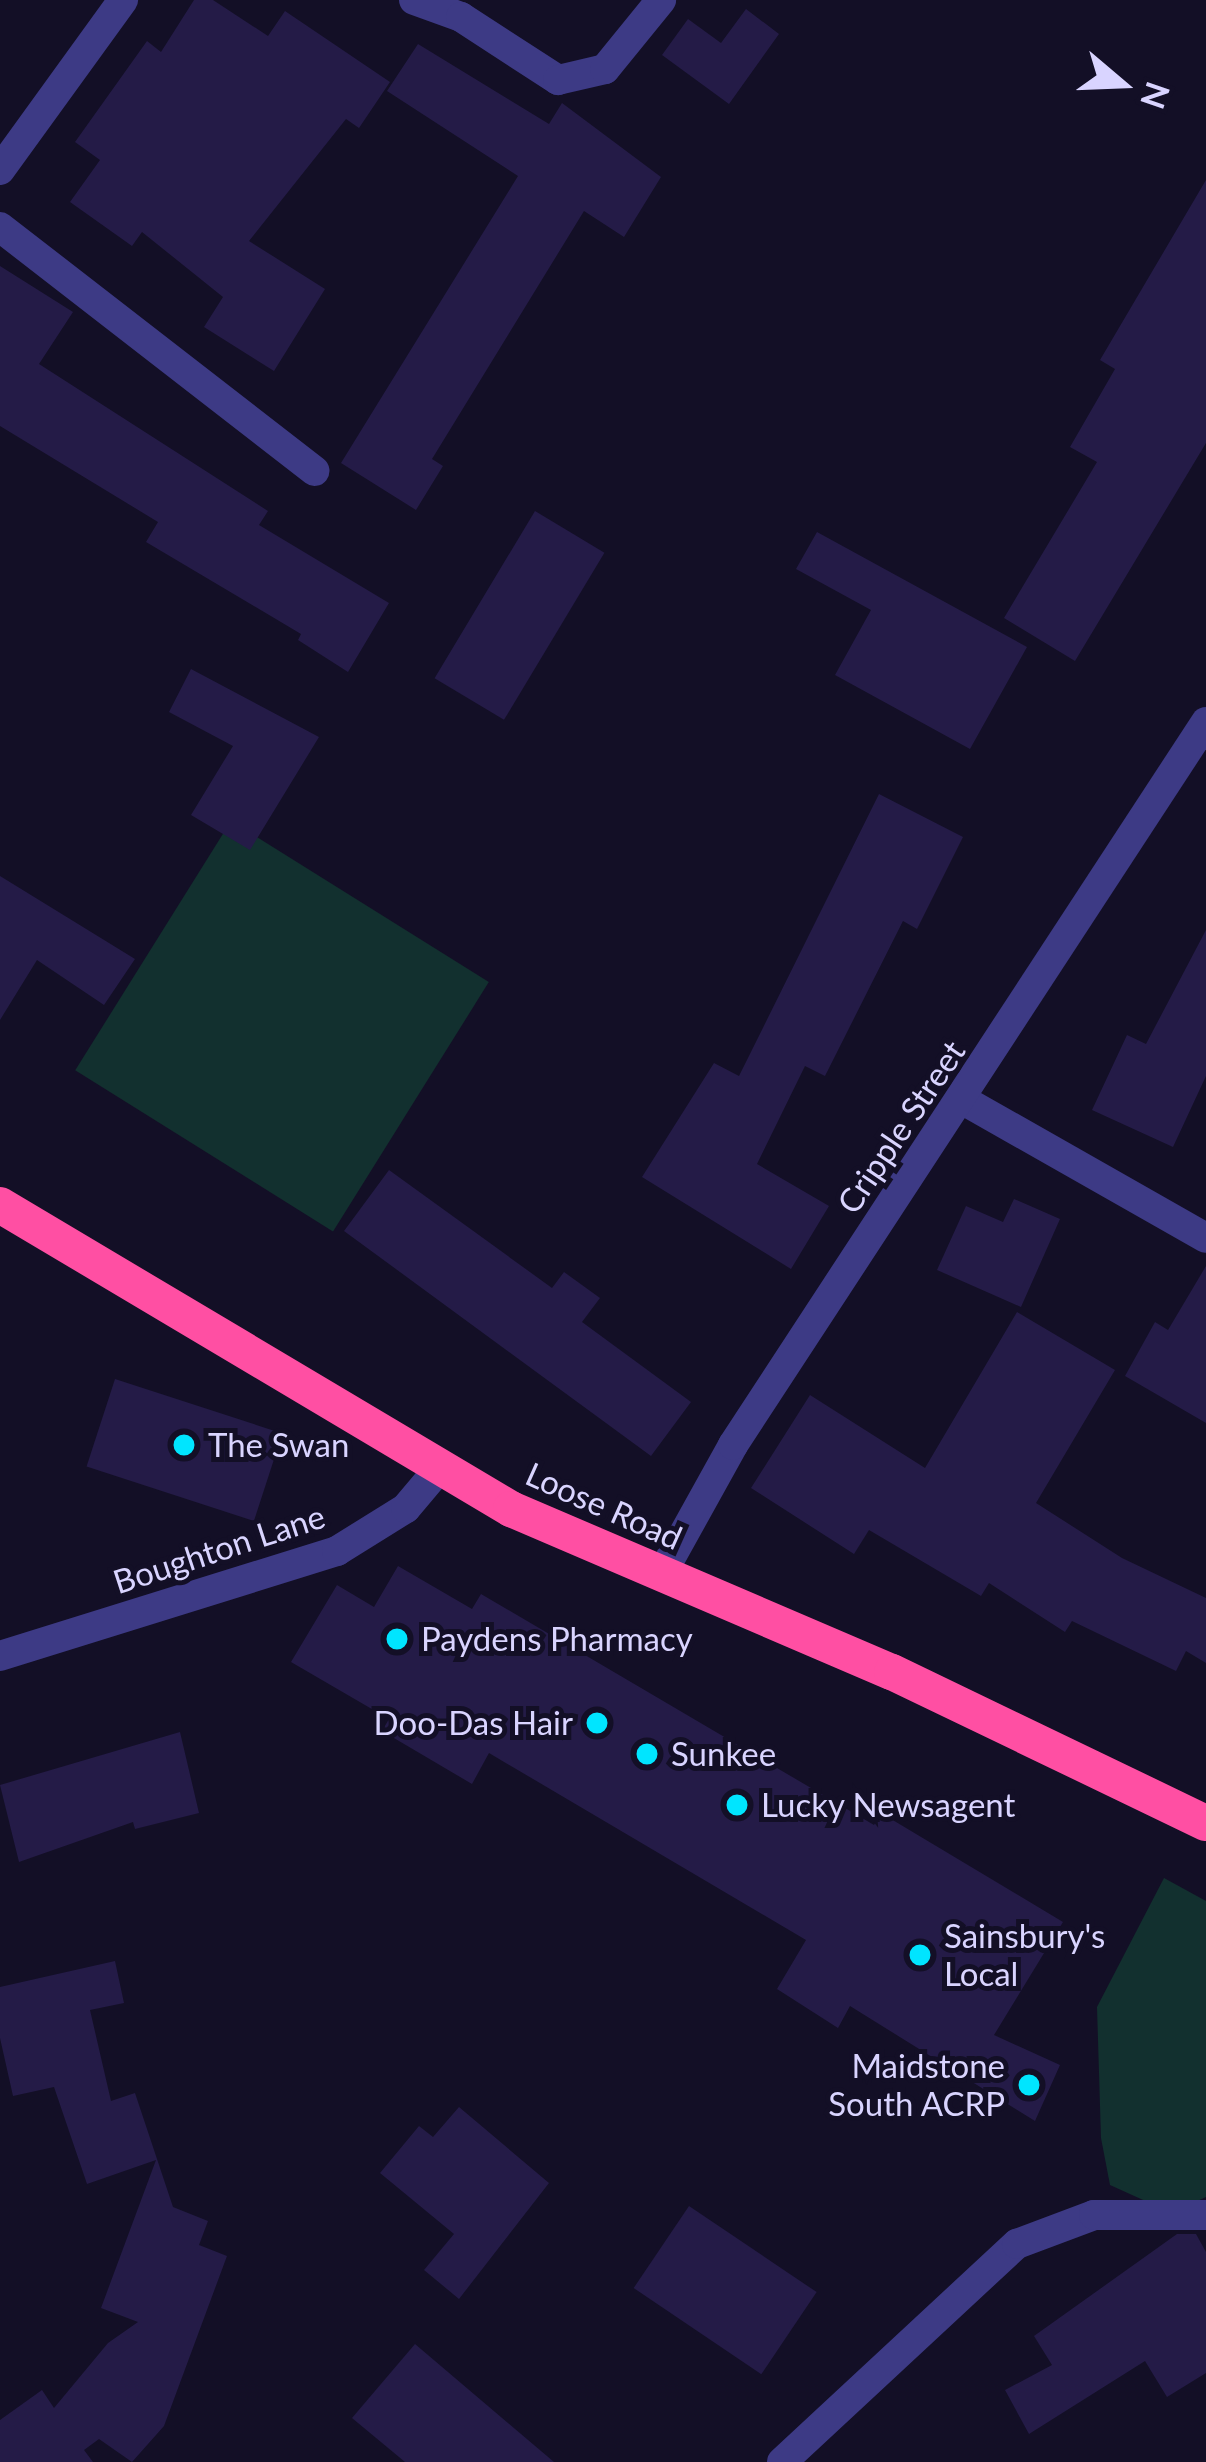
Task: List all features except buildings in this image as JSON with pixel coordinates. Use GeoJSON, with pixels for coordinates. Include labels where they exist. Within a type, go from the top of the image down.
{"type":"FeatureCollection","features":[{"type":"Feature","properties":{"kind":"highway","name":"Loose Road"},"geometry":{"type":"LineString","coordinates":[[0,1205],[438,1470],[557,1533],[892,1672],[1206,1823]]}},
{"type":"Feature","properties":{"kind":"street"},"geometry":{"type":"LineString","coordinates":[[0,170],[123,0]]}},
{"type":"Feature","properties":{"kind":"street"},"geometry":{"type":"LineString","coordinates":[[414,0],[461,17],[558,80],[605,69],[661,0]]}},
{"type":"Feature","properties":{"kind":"street"},"geometry":{"type":"LineString","coordinates":[[0,227],[315,471]]}},
{"type":"Feature","properties":{"kind":"street","name":"Cripple Street"},"geometry":{"type":"LineString","coordinates":[[662,1575],[715,1472],[963,1100],[1206,722]]}},
{"type":"Feature","properties":{"kind":"street"},"geometry":{"type":"LineString","coordinates":[[963,1100],[1206,1238]]}},
{"type":"Feature","properties":{"kind":"street","name":"Boughton Lane"},"geometry":{"type":"LineString","coordinates":[[0,1656],[337,1551],[406,1508],[438,1470]]}},
{"type":"Feature","properties":{"kind":"street"},"geometry":{"type":"LineString","coordinates":[[782,2462],[1017,2244],[1094,2215],[1206,2215]]}},
{"type":"Feature","properties":{"kind":"green space"},"geometry":{"type":"Polygon","coordinates":[[[231,821],[489,982],[333,1231],[75,1070],[231,821]]]}},
{"type":"Feature","properties":{"kind":"green space"},"geometry":{"type":"Polygon","coordinates":[[[1164,1878],[1206,1901],[1206,2197],[1193,2203],[1152,2204],[1110,2185],[1101,2138],[1097,2007],[1164,1878]]]}},
{"type":"Feature","properties":{"kind":"place","name":"The Swan"},"geometry":{"type":"Point","coordinates":[184,1445]}},
{"type":"Feature","properties":{"kind":"place","name":"Paydens Pharmacy"},"geometry":{"type":"Point","coordinates":[397,1639]}},
{"type":"Feature","properties":{"kind":"place","name":"Doo-Das Hair"},"geometry":{"type":"Point","coordinates":[597,1723]}},
{"type":"Feature","properties":{"kind":"place","name":"Sunkee"},"geometry":{"type":"Point","coordinates":[647,1754]}},
{"type":"Feature","properties":{"kind":"place","name":"Lucky Newsagent"},"geometry":{"type":"Point","coordinates":[737,1805]}},
{"type":"Feature","properties":{"kind":"place","name":"Sainsbury's Local"},"geometry":{"type":"Point","coordinates":[920,1955]}},
{"type":"Feature","properties":{"kind":"place","name":"Maidstone South ACRP"},"geometry":{"type":"Point","coordinates":[1029,2085]}}]}
